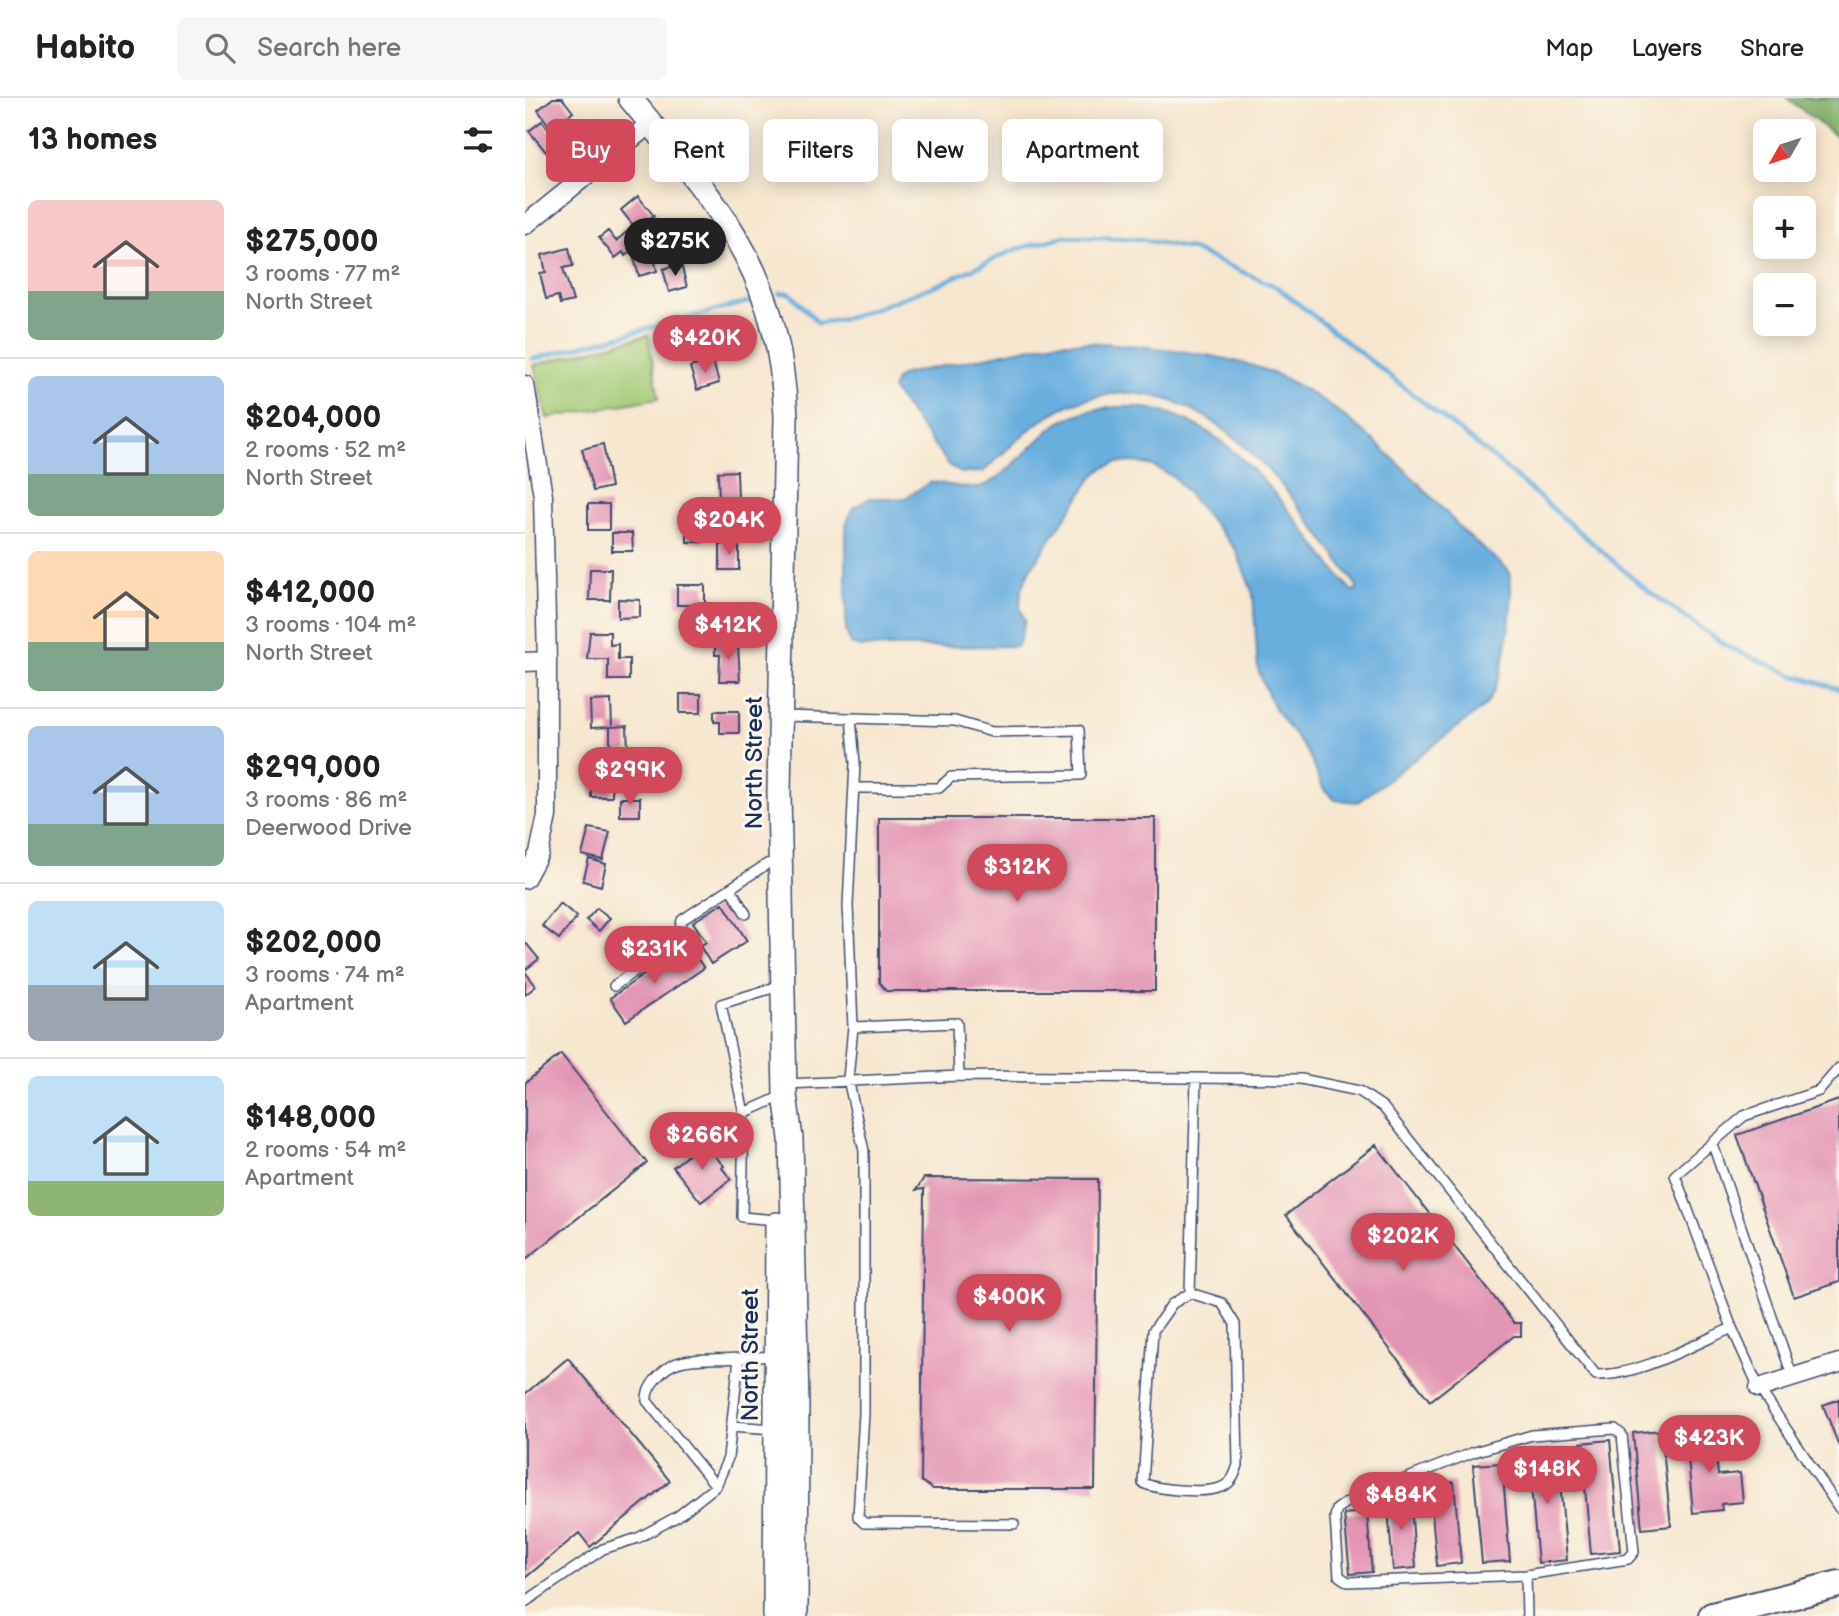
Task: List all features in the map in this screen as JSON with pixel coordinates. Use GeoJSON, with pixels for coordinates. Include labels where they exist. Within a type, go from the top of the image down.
{"type":"FeatureCollection","features":[{"type":"Feature","properties":{"kind":"main road"},"geometry":{"type":"LineString","coordinates":[[1712,1616],[1839,1584]]}},
{"type":"Feature","properties":{"kind":"street","name":"North Street"},"geometry":{"type":"LineString","coordinates":[[630,98],[649,121]]}},
{"type":"Feature","properties":{"kind":"street"},"geometry":{"type":"LineString","coordinates":[[525,225],[649,125]]}},
{"type":"Feature","properties":{"kind":"street","name":"North Street"},"geometry":{"type":"LineString","coordinates":[[699,182],[737,235],[755,271],[777,337],[786,416],[780,716],[781,862],[785,1090],[791,1138],[797,1404],[796,1616]]}},
{"type":"Feature","properties":{"kind":"street"},"geometry":{"type":"LineString","coordinates":[[525,385],[543,496],[547,661],[547,816],[539,853],[525,879]]}},
{"type":"Feature","properties":{"kind":"street"},"geometry":{"type":"LineString","coordinates":[[525,662],[547,661]]}},
{"type":"Feature","properties":{"kind":"street","name":"North Street"},"geometry":{"type":"LineString","coordinates":[[775,1616],[779,1140],[785,1090]]}},
{"type":"Feature","properties":{"kind":"street"},"geometry":{"type":"LineString","coordinates":[[1759,1388],[1839,1363]]}},
{"type":"Feature","properties":{"kind":"lane"},"geometry":{"type":"LineString","coordinates":[[780,716],[955,721],[992,732],[1079,730],[1081,775],[951,776],[939,788],[854,788]]}},
{"type":"Feature","properties":{"kind":"lane"},"geometry":{"type":"LineString","coordinates":[[851,718],[855,763],[848,905],[853,1027],[848,1080],[864,1151],[864,1413],[858,1517],[864,1523],[1014,1524]]}},
{"type":"Feature","properties":{"kind":"lane"},"geometry":{"type":"LineString","coordinates":[[614,986],[678,939],[682,920],[767,864],[781,862]]}},
{"type":"Feature","properties":{"kind":"lane"},"geometry":{"type":"LineString","coordinates":[[730,888],[746,914]]}},
{"type":"Feature","properties":{"kind":"lane"},"geometry":{"type":"LineString","coordinates":[[778,1220],[742,1217],[744,1113],[720,1004],[783,985]]}},
{"type":"Feature","properties":{"kind":"lane"},"geometry":{"type":"LineString","coordinates":[[853,1027],[957,1023],[959,1076]]}},
{"type":"Feature","properties":{"kind":"lane"},"geometry":{"type":"LineString","coordinates":[[1839,1068],[1819,1091],[1744,1116],[1675,1175],[1732,1328],[1759,1388],[1839,1508]]}},
{"type":"Feature","properties":{"kind":"lane"},"geometry":{"type":"LineString","coordinates":[[744,1113],[785,1090],[848,1080],[959,1076],[1301,1079],[1359,1091],[1383,1107],[1518,1281],[1596,1375],[1610,1376],[1671,1355],[1732,1328]]}},
{"type":"Feature","properties":{"kind":"lane"},"geometry":{"type":"LineString","coordinates":[[1190,1293],[1196,1080]]}},
{"type":"Feature","properties":{"kind":"lane"},"geometry":{"type":"LineString","coordinates":[[1713,1145],[1793,1378]]}},
{"type":"Feature","properties":{"kind":"lane"},"geometry":{"type":"LineString","coordinates":[[1190,1293],[1222,1303],[1235,1324],[1238,1465],[1234,1478],[1221,1488],[1157,1490],[1143,1483],[1153,1331],[1172,1304],[1190,1293]]}},
{"type":"Feature","properties":{"kind":"lane"},"geometry":{"type":"LineString","coordinates":[[716,1486],[647,1401],[649,1387],[675,1363],[777,1356]]}},
{"type":"Feature","properties":{"kind":"lane"},"geometry":{"type":"LineString","coordinates":[[525,1602],[603,1549],[638,1538],[678,1516],[716,1486],[729,1458],[739,1358]]}},
{"type":"Feature","properties":{"kind":"lane"},"geometry":{"type":"LineString","coordinates":[[731,1426],[776,1429]]}},
{"type":"Feature","properties":{"kind":"lane"},"geometry":{"type":"LineString","coordinates":[[1619,1430],[1634,1552],[1632,1556],[1526,1575],[1343,1581],[1339,1576],[1337,1510],[1349,1501],[1486,1448],[1532,1435],[1619,1430]]}},
{"type":"Feature","properties":{"kind":"lane"},"geometry":{"type":"LineString","coordinates":[[1526,1575],[1527,1616]]}},
{"type":"Feature","properties":{"kind":"green space"},"geometry":{"type":"Polygon","coordinates":[[[1787,98],[1839,98],[1839,139],[1787,98]]]}},
{"type":"Feature","properties":{"kind":"green space"},"geometry":{"type":"Polygon","coordinates":[[[648,335],[659,398],[547,418],[534,365],[648,335]]]}},
{"type":"Feature","properties":{"kind":"water"},"geometry":{"type":"Polygon","coordinates":[[[1056,342],[1105,343],[1163,349],[1246,364],[1295,384],[1321,400],[1372,440],[1419,484],[1466,534],[1509,571],[1511,602],[1507,641],[1498,679],[1485,706],[1358,802],[1335,800],[1323,788],[1309,755],[1275,709],[1264,685],[1258,669],[1253,594],[1236,550],[1174,477],[1153,466],[1135,462],[1116,463],[1103,468],[1093,477],[1029,571],[1021,592],[1020,607],[1025,621],[1018,646],[860,647],[851,644],[846,631],[846,525],[853,508],[870,498],[905,498],[931,482],[967,488],[987,484],[1060,422],[1084,412],[1118,407],[1157,410],[1191,423],[1223,443],[1252,469],[1279,499],[1351,590],[1356,591],[1357,586],[1332,550],[1273,476],[1239,442],[1203,415],[1163,398],[1119,393],[1071,404],[1036,425],[983,472],[961,473],[950,466],[892,389],[897,378],[905,374],[1056,342]]]}},
{"type":"Feature","properties":{"kind":"building"},"geometry":{"type":"Polygon","coordinates":[[[553,98],[562,98],[573,112],[567,117],[568,119],[546,119],[546,121],[538,110],[553,98]]]}},
{"type":"Feature","properties":{"kind":"building"},"geometry":{"type":"Polygon","coordinates":[[[542,121],[546,126],[546,152],[529,131],[542,121]]]}},
{"type":"Feature","properties":{"kind":"building"},"geometry":{"type":"Polygon","coordinates":[[[638,196],[654,216],[637,230],[621,210],[638,196]]]}},
{"type":"Feature","properties":{"kind":"building"},"geometry":{"type":"Polygon","coordinates":[[[630,229],[641,242],[625,256],[623,252],[615,258],[599,238],[608,231],[616,241],[630,229]]]}},
{"type":"Feature","properties":{"kind":"building"},"geometry":{"type":"Polygon","coordinates":[[[569,248],[573,266],[563,268],[573,301],[560,304],[558,296],[546,299],[540,273],[546,272],[542,255],[569,248]]]}},
{"type":"Feature","properties":{"kind":"building"},"geometry":{"type":"Polygon","coordinates":[[[653,253],[657,271],[639,276],[634,258],[653,253]]]}},
{"type":"Feature","properties":{"kind":"building"},"geometry":{"type":"Polygon","coordinates":[[[681,264],[687,287],[669,292],[663,269],[681,264]]]}},
{"type":"Feature","properties":{"kind":"building"},"geometry":{"type":"Polygon","coordinates":[[[703,335],[708,351],[693,356],[688,340],[703,335]]]}},
{"type":"Feature","properties":{"kind":"building"},"geometry":{"type":"Polygon","coordinates":[[[713,361],[719,383],[697,390],[690,367],[713,361]]]}},
{"type":"Feature","properties":{"kind":"building"},"geometry":{"type":"Polygon","coordinates":[[[603,444],[611,487],[593,491],[582,449],[603,444]]]}},
{"type":"Feature","properties":{"kind":"building"},"geometry":{"type":"Polygon","coordinates":[[[737,471],[738,500],[719,501],[718,472],[737,471]]]}},
{"type":"Feature","properties":{"kind":"building"},"geometry":{"type":"Polygon","coordinates":[[[588,504],[609,504],[609,530],[588,530],[588,504]]]}},
{"type":"Feature","properties":{"kind":"building"},"geometry":{"type":"Polygon","coordinates":[[[714,504],[714,520],[686,523],[684,505],[714,504]]]}},
{"type":"Feature","properties":{"kind":"building"},"geometry":{"type":"Polygon","coordinates":[[[687,525],[703,526],[704,542],[687,542],[687,525]]]}},
{"type":"Feature","properties":{"kind":"building"},"geometry":{"type":"Polygon","coordinates":[[[612,533],[632,533],[633,551],[612,551],[612,533]]]}},
{"type":"Feature","properties":{"kind":"building"},"geometry":{"type":"Polygon","coordinates":[[[720,544],[739,545],[739,570],[720,570],[720,544]]]}},
{"type":"Feature","properties":{"kind":"building"},"geometry":{"type":"Polygon","coordinates":[[[590,569],[611,569],[610,600],[589,600],[590,569]]]}},
{"type":"Feature","properties":{"kind":"building"},"geometry":{"type":"Polygon","coordinates":[[[677,585],[705,585],[705,605],[677,605],[677,585]]]}},
{"type":"Feature","properties":{"kind":"building"},"geometry":{"type":"Polygon","coordinates":[[[618,599],[640,600],[640,617],[618,618],[618,599]]]}},
{"type":"Feature","properties":{"kind":"building"},"geometry":{"type":"Polygon","coordinates":[[[719,604],[739,604],[739,626],[718,626],[719,604]]]}},
{"type":"Feature","properties":{"kind":"building"},"geometry":{"type":"Polygon","coordinates":[[[590,632],[610,632],[610,645],[618,644],[618,659],[629,659],[629,680],[608,680],[608,659],[587,659],[590,632]]]}},
{"type":"Feature","properties":{"kind":"building"},"geometry":{"type":"Polygon","coordinates":[[[715,644],[738,644],[740,681],[719,681],[720,655],[715,655],[715,644]]]}},
{"type":"Feature","properties":{"kind":"building"},"geometry":{"type":"Polygon","coordinates":[[[680,694],[701,694],[701,713],[680,713],[680,694]]]}},
{"type":"Feature","properties":{"kind":"building"},"geometry":{"type":"Polygon","coordinates":[[[611,700],[612,727],[627,726],[628,752],[610,752],[610,727],[591,728],[590,701],[611,700]]]}},
{"type":"Feature","properties":{"kind":"building"},"geometry":{"type":"Polygon","coordinates":[[[714,711],[739,711],[739,733],[720,733],[720,722],[714,722],[714,711]]]}},
{"type":"Feature","properties":{"kind":"building"},"geometry":{"type":"Polygon","coordinates":[[[591,775],[612,775],[612,797],[591,797],[591,775]]]}},
{"type":"Feature","properties":{"kind":"building"},"geometry":{"type":"Polygon","coordinates":[[[620,798],[640,798],[640,816],[620,816],[620,798]]]}},
{"type":"Feature","properties":{"kind":"building"},"geometry":{"type":"Polygon","coordinates":[[[879,818],[1155,818],[1155,991],[886,991],[879,982],[879,818]]]}},
{"type":"Feature","properties":{"kind":"building"},"geometry":{"type":"Polygon","coordinates":[[[589,828],[610,832],[603,860],[582,855],[589,828]]]}},
{"type":"Feature","properties":{"kind":"building"},"geometry":{"type":"Polygon","coordinates":[[[589,859],[606,864],[601,886],[583,881],[589,859]]]}},
{"type":"Feature","properties":{"kind":"building"},"geometry":{"type":"Polygon","coordinates":[[[560,903],[577,917],[559,939],[542,926],[560,903]]]}},
{"type":"Feature","properties":{"kind":"building"},"geometry":{"type":"Polygon","coordinates":[[[723,903],[747,941],[711,964],[700,946],[706,942],[693,922],[723,903]]]}},
{"type":"Feature","properties":{"kind":"building"},"geometry":{"type":"Polygon","coordinates":[[[597,908],[610,918],[599,931],[586,920],[597,908]]]}},
{"type":"Feature","properties":{"kind":"building"},"geometry":{"type":"Polygon","coordinates":[[[525,942],[539,959],[525,970],[525,942]]]}},
{"type":"Feature","properties":{"kind":"building"},"geometry":{"type":"Polygon","coordinates":[[[694,954],[704,968],[626,1021],[610,998],[667,959],[673,969],[694,954]]]}},
{"type":"Feature","properties":{"kind":"building"},"geometry":{"type":"Polygon","coordinates":[[[525,974],[536,986],[525,995],[525,974]]]}},
{"type":"Feature","properties":{"kind":"building"},"geometry":{"type":"Polygon","coordinates":[[[561,1054],[647,1163],[525,1260],[525,1083],[561,1054]]]}},
{"type":"Feature","properties":{"kind":"building"},"geometry":{"type":"Polygon","coordinates":[[[1839,1100],[1839,1282],[1794,1297],[1737,1135],[1839,1100]]]}},
{"type":"Feature","properties":{"kind":"building"},"geometry":{"type":"Polygon","coordinates":[[[703,1143],[724,1166],[722,1168],[731,1179],[701,1202],[673,1167],[703,1143]]]}},
{"type":"Feature","properties":{"kind":"building"},"geometry":{"type":"Polygon","coordinates":[[[1376,1145],[1514,1323],[1521,1323],[1521,1336],[1514,1336],[1430,1401],[1286,1215],[1376,1145]]]}},
{"type":"Feature","properties":{"kind":"building"},"geometry":{"type":"Polygon","coordinates":[[[924,1178],[1098,1179],[1095,1489],[933,1489],[921,1481],[924,1189],[916,1190],[924,1178]]]}},
{"type":"Feature","properties":{"kind":"building"},"geometry":{"type":"Polygon","coordinates":[[[568,1358],[670,1481],[590,1547],[579,1533],[525,1578],[525,1394],[568,1358]]]}},
{"type":"Feature","properties":{"kind":"building"},"geometry":{"type":"Polygon","coordinates":[[[1839,1399],[1839,1446],[1823,1405],[1839,1399]]]}},
{"type":"Feature","properties":{"kind":"building"},"geometry":{"type":"Polygon","coordinates":[[[1700,1424],[1701,1435],[1709,1434],[1710,1445],[1715,1445],[1718,1475],[1740,1473],[1743,1502],[1721,1504],[1722,1510],[1693,1513],[1685,1425],[1700,1424]]]}},
{"type":"Feature","properties":{"kind":"building"},"geometry":{"type":"Polygon","coordinates":[[[1661,1430],[1671,1526],[1642,1529],[1633,1433],[1661,1430]]]}},
{"type":"Feature","properties":{"kind":"building"},"geometry":{"type":"Polygon","coordinates":[[[1610,1440],[1620,1551],[1591,1554],[1581,1443],[1610,1440]]]}},
{"type":"Feature","properties":{"kind":"building"},"geometry":{"type":"Polygon","coordinates":[[[1557,1449],[1567,1560],[1538,1563],[1528,1451],[1557,1449]]]}},
{"type":"Feature","properties":{"kind":"building"},"geometry":{"type":"Polygon","coordinates":[[[1502,1463],[1510,1561],[1482,1563],[1473,1465],[1502,1463]]]}},
{"type":"Feature","properties":{"kind":"building"},"geometry":{"type":"Polygon","coordinates":[[[1454,1482],[1461,1563],[1437,1566],[1429,1484],[1454,1482]]]}},
{"type":"Feature","properties":{"kind":"building"},"geometry":{"type":"Polygon","coordinates":[[[1410,1494],[1416,1568],[1393,1570],[1387,1496],[1410,1494]]]}},
{"type":"Feature","properties":{"kind":"building"},"geometry":{"type":"Polygon","coordinates":[[[1367,1512],[1372,1572],[1350,1574],[1344,1514],[1367,1512]]]}},
{"type":"Feature","properties":{"kind":"waterway"},"geometry":{"type":"LineString","coordinates":[[779,293],[790,293],[818,323],[851,317],[937,285],[1014,250],[1065,236],[1139,239],[1190,249],[1277,287],[1495,459],[1648,591],[1728,647],[1793,675],[1839,689]]}},
{"type":"Feature","properties":{"kind":"waterway"},"geometry":{"type":"LineString","coordinates":[[533,359],[755,300]]}}]}
